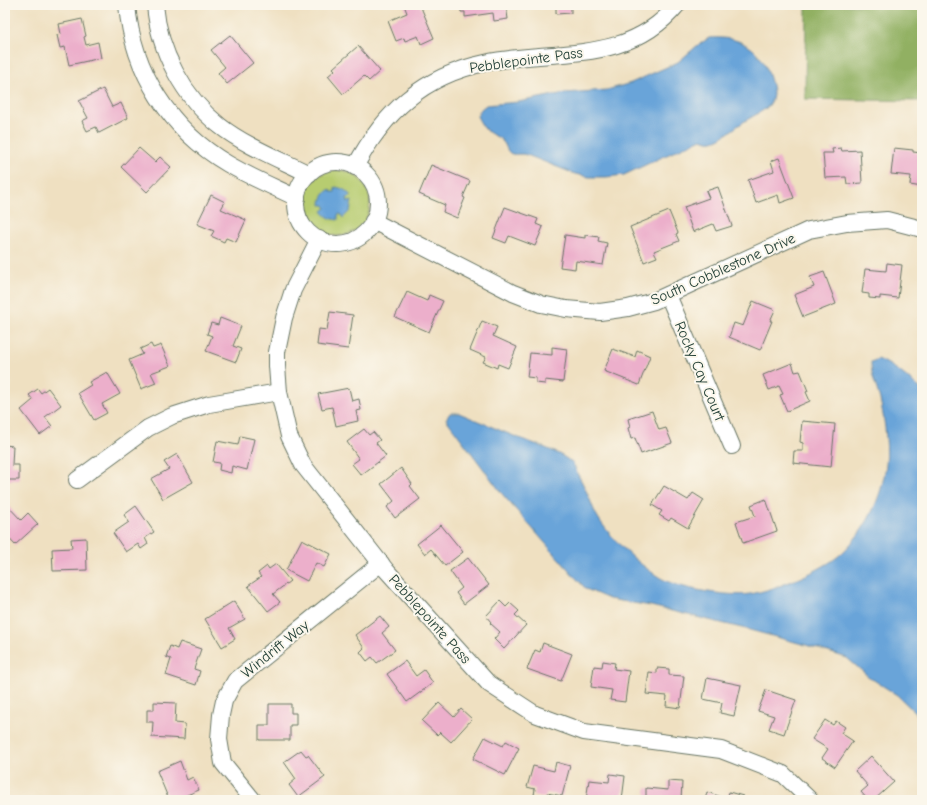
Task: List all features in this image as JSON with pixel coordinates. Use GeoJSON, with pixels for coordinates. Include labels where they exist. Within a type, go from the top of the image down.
{"type":"FeatureCollection","features":[{"type":"Feature","properties":{"kind":"street"},"geometry":{"type":"LineString","coordinates":[[127,5],[131,32],[144,71],[156,94],[173,118],[196,141],[219,158],[245,173],[297,198]]}},
{"type":"Feature","properties":{"kind":"street"},"geometry":{"type":"LineString","coordinates":[[155,5],[162,40],[175,72],[185,88],[204,111],[220,126],[236,136],[309,174]]}},
{"type":"Feature","properties":{"kind":"street","name":"Pebblepointe Pass"},"geometry":{"type":"LineString","coordinates":[[355,167],[367,145],[391,114],[410,97],[441,78],[464,68],[487,62],[613,47],[636,38],[654,27],[677,5]]}},
{"type":"Feature","properties":{"kind":"street"},"geometry":{"type":"LineString","coordinates":[[341,163],[355,167],[368,177],[375,190],[378,209],[374,221],[365,233],[353,241],[337,244],[319,239],[306,229],[300,221],[297,213],[297,198],[300,186],[309,174],[320,166],[341,163]]}},
{"type":"Feature","properties":{"kind":"street","name":"South Cobblestone Drive"},"geometry":{"type":"LineString","coordinates":[[374,221],[528,299],[554,307],[579,311],[608,311],[640,305],[668,295],[693,282],[809,230],[846,223],[887,220],[922,229]]}},
{"type":"Feature","properties":{"kind":"street","name":"Pebblepointe Pass"},"geometry":{"type":"LineString","coordinates":[[319,239],[294,290],[284,318],[277,352],[279,392],[289,436],[303,465],[381,563],[489,684],[535,714],[584,732],[722,750],[783,774],[810,800]]}},
{"type":"Feature","properties":{"kind":"street","name":"Rocky Cay Court"},"geometry":{"type":"LineString","coordinates":[[668,295],[732,446]]}},
{"type":"Feature","properties":{"kind":"street"},"geometry":{"type":"LineString","coordinates":[[77,480],[148,428],[172,416],[210,404],[279,392]]}},
{"type":"Feature","properties":{"kind":"street","name":"Windrift Way"},"geometry":{"type":"LineString","coordinates":[[253,800],[223,763],[219,739],[224,701],[236,681],[381,563]]}},
{"type":"Feature","properties":{"kind":"green space"},"geometry":{"type":"Polygon","coordinates":[[[806,5],[922,5],[922,101],[805,99],[806,5]]]}},
{"type":"Feature","properties":{"kind":"green space"},"geometry":{"type":"Polygon","coordinates":[[[331,170],[343,170],[356,175],[361,179],[368,190],[370,203],[368,216],[361,227],[350,234],[343,236],[331,236],[318,231],[309,222],[304,209],[304,197],[309,184],[318,175],[331,170]]]}},
{"type":"Feature","properties":{"kind":"water"},"geometry":{"type":"Polygon","coordinates":[[[709,38],[730,39],[740,42],[755,51],[766,67],[770,78],[773,93],[770,104],[765,109],[717,140],[710,141],[701,139],[624,175],[589,177],[575,174],[525,154],[512,154],[500,139],[482,126],[477,116],[480,110],[486,105],[518,102],[565,93],[607,90],[631,83],[678,62],[709,38]]]}},
{"type":"Feature","properties":{"kind":"water"},"geometry":{"type":"Polygon","coordinates":[[[335,187],[347,192],[351,196],[347,198],[348,202],[352,201],[350,211],[343,218],[341,214],[338,215],[338,220],[325,215],[322,211],[326,208],[325,205],[321,205],[322,198],[325,194],[330,189],[331,192],[335,192],[335,187]]]}},
{"type":"Feature","properties":{"kind":"water"},"geometry":{"type":"Polygon","coordinates":[[[878,359],[896,369],[922,390],[922,719],[897,695],[869,677],[847,658],[746,629],[651,606],[609,599],[586,589],[503,495],[446,419],[450,413],[459,413],[552,451],[567,459],[573,464],[594,510],[605,528],[622,547],[641,564],[659,577],[678,585],[703,591],[741,595],[750,594],[785,584],[824,566],[842,553],[858,535],[870,515],[883,483],[887,455],[880,399],[871,367],[871,362],[878,359]]]}},
{"type":"Feature","properties":{"kind":"building"},"geometry":{"type":"Polygon","coordinates":[[[404,5],[420,5],[434,38],[421,44],[418,36],[405,41],[404,38],[396,41],[388,21],[407,13],[404,5]]]}},
{"type":"Feature","properties":{"kind":"building"},"geometry":{"type":"Polygon","coordinates":[[[460,5],[506,5],[508,19],[494,21],[493,13],[465,17],[465,12],[461,12],[460,5]]]}},
{"type":"Feature","properties":{"kind":"building"},"geometry":{"type":"Polygon","coordinates":[[[534,5],[571,5],[571,13],[556,14],[556,7],[534,8],[534,5]]]}},
{"type":"Feature","properties":{"kind":"building"},"geometry":{"type":"Polygon","coordinates":[[[82,19],[86,36],[84,37],[86,45],[98,42],[101,58],[69,65],[65,47],[60,48],[57,35],[61,34],[59,24],[82,19]]]}},
{"type":"Feature","properties":{"kind":"building"},"geometry":{"type":"Polygon","coordinates":[[[230,35],[253,63],[227,84],[218,73],[225,67],[211,50],[230,35]]]}},
{"type":"Feature","properties":{"kind":"building"},"geometry":{"type":"Polygon","coordinates":[[[358,46],[380,71],[369,81],[364,76],[343,94],[328,76],[335,70],[333,68],[358,46]]]}},
{"type":"Feature","properties":{"kind":"building"},"geometry":{"type":"Polygon","coordinates":[[[103,89],[112,107],[121,103],[128,118],[99,133],[96,127],[87,131],[82,121],[88,118],[79,101],[103,89]]]}},
{"type":"Feature","properties":{"kind":"building"},"geometry":{"type":"Polygon","coordinates":[[[139,148],[155,162],[160,157],[171,167],[147,192],[121,167],[139,148]]]}},
{"type":"Feature","properties":{"kind":"building"},"geometry":{"type":"Polygon","coordinates":[[[841,148],[842,151],[860,150],[862,183],[847,184],[846,177],[825,178],[823,153],[833,153],[832,149],[841,148]]]}},
{"type":"Feature","properties":{"kind":"building"},"geometry":{"type":"Polygon","coordinates":[[[894,148],[913,150],[913,152],[922,153],[922,187],[910,185],[911,176],[891,174],[894,148]]]}},
{"type":"Feature","properties":{"kind":"building"},"geometry":{"type":"Polygon","coordinates":[[[779,158],[794,198],[780,203],[778,195],[756,203],[748,180],[774,171],[771,161],[779,158]]]}},
{"type":"Feature","properties":{"kind":"building"},"geometry":{"type":"Polygon","coordinates":[[[431,165],[470,181],[463,197],[465,198],[457,218],[443,212],[445,205],[419,194],[431,165]]]}},
{"type":"Feature","properties":{"kind":"building"},"geometry":{"type":"Polygon","coordinates":[[[718,187],[732,226],[716,231],[713,224],[693,232],[684,207],[709,198],[706,191],[718,187]]]}},
{"type":"Feature","properties":{"kind":"building"},"geometry":{"type":"Polygon","coordinates":[[[211,195],[225,202],[221,209],[246,220],[236,242],[226,238],[224,242],[211,236],[214,231],[197,224],[211,195]]]}},
{"type":"Feature","properties":{"kind":"building"},"geometry":{"type":"Polygon","coordinates":[[[505,207],[538,219],[536,224],[543,227],[535,246],[509,236],[506,243],[493,238],[505,207]]]}},
{"type":"Feature","properties":{"kind":"building"},"geometry":{"type":"Polygon","coordinates":[[[669,211],[678,233],[676,234],[679,241],[654,251],[657,257],[644,262],[630,227],[669,211]]]}},
{"type":"Feature","properties":{"kind":"building"},"geometry":{"type":"Polygon","coordinates":[[[565,235],[585,238],[585,235],[599,237],[598,241],[607,243],[603,265],[576,261],[575,269],[560,267],[565,235]]]}},
{"type":"Feature","properties":{"kind":"building"},"geometry":{"type":"Polygon","coordinates":[[[887,263],[902,265],[898,298],[880,296],[880,299],[869,298],[869,294],[862,293],[865,269],[886,271],[887,263]]]}},
{"type":"Feature","properties":{"kind":"building"},"geometry":{"type":"Polygon","coordinates":[[[824,272],[836,304],[803,317],[794,295],[814,287],[810,277],[824,272]]]}},
{"type":"Feature","properties":{"kind":"building"},"geometry":{"type":"Polygon","coordinates":[[[407,292],[427,301],[429,295],[443,301],[429,332],[395,317],[407,292]]]}},
{"type":"Feature","properties":{"kind":"building"},"geometry":{"type":"Polygon","coordinates":[[[753,301],[775,310],[760,350],[729,337],[734,323],[743,326],[753,301]]]}},
{"type":"Feature","properties":{"kind":"building"},"geometry":{"type":"Polygon","coordinates":[[[330,312],[353,315],[348,349],[317,345],[319,329],[327,330],[330,312]]]}},
{"type":"Feature","properties":{"kind":"building"},"geometry":{"type":"Polygon","coordinates":[[[220,318],[241,326],[233,346],[241,349],[236,362],[206,351],[212,336],[207,334],[211,323],[218,325],[220,318]]]}},
{"type":"Feature","properties":{"kind":"building"},"geometry":{"type":"Polygon","coordinates":[[[482,321],[497,327],[493,336],[517,347],[508,368],[498,364],[497,368],[483,362],[486,357],[470,350],[482,321]]]}},
{"type":"Feature","properties":{"kind":"building"},"geometry":{"type":"Polygon","coordinates":[[[151,344],[153,348],[161,345],[170,366],[151,373],[156,383],[141,389],[129,360],[143,354],[140,349],[151,344]]]}},
{"type":"Feature","properties":{"kind":"building"},"geometry":{"type":"Polygon","coordinates":[[[552,347],[567,349],[563,382],[545,380],[545,384],[536,383],[536,378],[527,377],[530,353],[552,355],[552,347]]]}},
{"type":"Feature","properties":{"kind":"building"},"geometry":{"type":"Polygon","coordinates":[[[613,349],[635,357],[637,350],[650,356],[639,385],[604,371],[613,349]]]}},
{"type":"Feature","properties":{"kind":"building"},"geometry":{"type":"Polygon","coordinates":[[[792,363],[795,372],[800,371],[808,391],[806,392],[810,401],[787,411],[780,395],[783,394],[779,386],[769,390],[763,375],[792,363]]]}},
{"type":"Feature","properties":{"kind":"building"},"geometry":{"type":"Polygon","coordinates":[[[107,372],[120,394],[102,404],[107,413],[94,420],[78,393],[91,385],[89,382],[107,372]]]}},
{"type":"Feature","properties":{"kind":"building"},"geometry":{"type":"Polygon","coordinates":[[[48,388],[61,405],[45,417],[52,426],[40,435],[21,410],[33,400],[29,395],[38,389],[41,393],[48,388]]]}},
{"type":"Feature","properties":{"kind":"building"},"geometry":{"type":"Polygon","coordinates":[[[349,388],[352,401],[359,399],[361,410],[356,411],[358,421],[336,426],[332,407],[322,409],[318,394],[349,388]]]}},
{"type":"Feature","properties":{"kind":"building"},"geometry":{"type":"Polygon","coordinates":[[[652,411],[659,430],[666,428],[672,443],[641,454],[635,438],[631,439],[628,428],[630,427],[628,419],[652,411]]]}},
{"type":"Feature","properties":{"kind":"building"},"geometry":{"type":"Polygon","coordinates":[[[802,421],[835,424],[831,467],[793,463],[794,451],[803,451],[803,443],[800,442],[802,421]]]}},
{"type":"Feature","properties":{"kind":"building"},"geometry":{"type":"Polygon","coordinates":[[[364,429],[369,435],[373,432],[380,440],[376,443],[386,456],[361,475],[352,464],[359,459],[347,442],[364,429]]]}},
{"type":"Feature","properties":{"kind":"building"},"geometry":{"type":"Polygon","coordinates":[[[240,436],[254,439],[247,470],[232,466],[231,473],[219,470],[220,463],[213,462],[217,441],[238,445],[240,436]]]}},
{"type":"Feature","properties":{"kind":"building"},"geometry":{"type":"Polygon","coordinates":[[[5,445],[13,446],[12,465],[19,465],[19,480],[5,480],[5,445]]]}},
{"type":"Feature","properties":{"kind":"building"},"geometry":{"type":"Polygon","coordinates":[[[177,454],[193,482],[163,499],[151,479],[169,469],[164,462],[177,454]]]}},
{"type":"Feature","properties":{"kind":"building"},"geometry":{"type":"Polygon","coordinates":[[[401,468],[412,484],[410,486],[420,499],[395,518],[387,507],[394,501],[381,484],[401,468]]]}},
{"type":"Feature","properties":{"kind":"building"},"geometry":{"type":"Polygon","coordinates":[[[664,486],[688,500],[693,493],[704,500],[688,528],[671,518],[669,521],[659,515],[662,511],[652,505],[664,486]]]}},
{"type":"Feature","properties":{"kind":"building"},"geometry":{"type":"Polygon","coordinates":[[[766,499],[777,531],[743,543],[736,522],[755,516],[751,505],[766,499]]]}},
{"type":"Feature","properties":{"kind":"building"},"geometry":{"type":"Polygon","coordinates":[[[7,505],[21,520],[28,513],[38,524],[15,545],[5,534],[5,507],[7,505]]]}},
{"type":"Feature","properties":{"kind":"building"},"geometry":{"type":"Polygon","coordinates":[[[136,506],[154,532],[145,538],[148,544],[141,549],[138,544],[126,552],[113,533],[129,522],[124,515],[136,506]]]}},
{"type":"Feature","properties":{"kind":"building"},"geometry":{"type":"Polygon","coordinates":[[[441,525],[463,552],[445,566],[431,549],[425,554],[417,544],[441,525]]]}},
{"type":"Feature","properties":{"kind":"building"},"geometry":{"type":"Polygon","coordinates":[[[86,538],[87,570],[53,571],[52,549],[72,548],[71,539],[86,538]]]}},
{"type":"Feature","properties":{"kind":"building"},"geometry":{"type":"Polygon","coordinates":[[[302,539],[331,554],[324,567],[316,563],[307,581],[286,570],[302,539]]]}},
{"type":"Feature","properties":{"kind":"building"},"geometry":{"type":"Polygon","coordinates":[[[468,558],[489,585],[464,604],[456,593],[462,588],[450,571],[468,558]]]}},
{"type":"Feature","properties":{"kind":"building"},"geometry":{"type":"Polygon","coordinates":[[[276,564],[290,581],[273,594],[280,602],[268,611],[248,586],[261,577],[258,573],[267,566],[269,569],[276,564]]]}},
{"type":"Feature","properties":{"kind":"building"},"geometry":{"type":"Polygon","coordinates":[[[234,601],[245,619],[229,628],[235,639],[222,647],[205,619],[234,601]]]}},
{"type":"Feature","properties":{"kind":"building"},"geometry":{"type":"Polygon","coordinates":[[[500,601],[506,607],[510,603],[519,611],[515,615],[526,625],[504,649],[494,639],[500,632],[490,623],[491,622],[486,616],[500,601]]]}},
{"type":"Feature","properties":{"kind":"building"},"geometry":{"type":"Polygon","coordinates":[[[380,616],[389,627],[382,633],[395,650],[377,663],[372,657],[367,661],[360,652],[364,648],[355,635],[380,616]]]}},
{"type":"Feature","properties":{"kind":"building"},"geometry":{"type":"Polygon","coordinates":[[[180,642],[201,649],[194,669],[200,671],[196,685],[166,675],[171,659],[166,657],[170,646],[177,649],[180,642]]]}},
{"type":"Feature","properties":{"kind":"building"},"geometry":{"type":"Polygon","coordinates":[[[543,643],[572,654],[561,681],[527,669],[535,650],[540,652],[543,643]]]}},
{"type":"Feature","properties":{"kind":"building"},"geometry":{"type":"Polygon","coordinates":[[[405,661],[416,676],[424,670],[433,683],[407,702],[387,674],[405,661]]]}},
{"type":"Feature","properties":{"kind":"building"},"geometry":{"type":"Polygon","coordinates":[[[603,661],[615,663],[614,669],[629,671],[625,702],[610,700],[612,690],[591,687],[594,666],[602,667],[603,661]]]}},
{"type":"Feature","properties":{"kind":"building"},"geometry":{"type":"Polygon","coordinates":[[[657,668],[669,669],[669,675],[684,676],[680,708],[666,706],[667,696],[646,694],[649,672],[657,673],[657,668]]]}},
{"type":"Feature","properties":{"kind":"building"},"geometry":{"type":"Polygon","coordinates":[[[707,678],[741,685],[734,716],[720,713],[722,703],[703,699],[707,678]]]}},
{"type":"Feature","properties":{"kind":"building"},"geometry":{"type":"Polygon","coordinates":[[[766,690],[796,700],[784,734],[769,729],[774,716],[758,711],[766,690]]]}},
{"type":"Feature","properties":{"kind":"building"},"geometry":{"type":"Polygon","coordinates":[[[154,702],[176,703],[175,723],[185,724],[184,739],[152,737],[153,722],[147,722],[147,710],[154,710],[154,702]]]}},
{"type":"Feature","properties":{"kind":"building"},"geometry":{"type":"Polygon","coordinates":[[[439,703],[454,717],[461,709],[472,719],[451,742],[440,732],[437,735],[422,721],[439,703]]]}},
{"type":"Feature","properties":{"kind":"building"},"geometry":{"type":"Polygon","coordinates":[[[269,704],[291,704],[291,713],[296,713],[296,725],[290,725],[290,740],[259,740],[259,725],[269,725],[269,704]]]}},
{"type":"Feature","properties":{"kind":"building"},"geometry":{"type":"Polygon","coordinates":[[[825,720],[833,725],[836,721],[845,727],[841,733],[853,741],[835,767],[822,758],[828,749],[812,739],[825,720]]]}},
{"type":"Feature","properties":{"kind":"building"},"geometry":{"type":"Polygon","coordinates":[[[485,737],[503,746],[506,741],[519,748],[505,775],[473,759],[485,737]]]}},
{"type":"Feature","properties":{"kind":"building"},"geometry":{"type":"Polygon","coordinates":[[[301,750],[306,756],[308,755],[325,777],[298,797],[289,785],[296,779],[284,762],[301,750]]]}},
{"type":"Feature","properties":{"kind":"building"},"geometry":{"type":"Polygon","coordinates":[[[871,756],[894,782],[874,800],[868,800],[861,792],[868,786],[855,771],[871,756]]]}},
{"type":"Feature","properties":{"kind":"building"},"geometry":{"type":"Polygon","coordinates":[[[180,761],[187,780],[193,777],[199,790],[175,800],[169,800],[157,771],[180,761]]]}},
{"type":"Feature","properties":{"kind":"building"},"geometry":{"type":"Polygon","coordinates":[[[556,762],[570,766],[562,796],[547,793],[545,798],[534,795],[535,789],[527,787],[533,766],[554,771],[556,762]]]}},
{"type":"Feature","properties":{"kind":"building"},"geometry":{"type":"Polygon","coordinates":[[[610,774],[625,776],[622,800],[586,800],[589,780],[609,782],[610,774]]]}},
{"type":"Feature","properties":{"kind":"building"},"geometry":{"type":"Polygon","coordinates":[[[668,781],[682,782],[681,800],[646,800],[646,788],[668,790],[668,781]]]}},
{"type":"Feature","properties":{"kind":"building"},"geometry":{"type":"Polygon","coordinates":[[[707,792],[727,799],[729,792],[743,796],[741,800],[705,800],[707,792]]]}}]}
